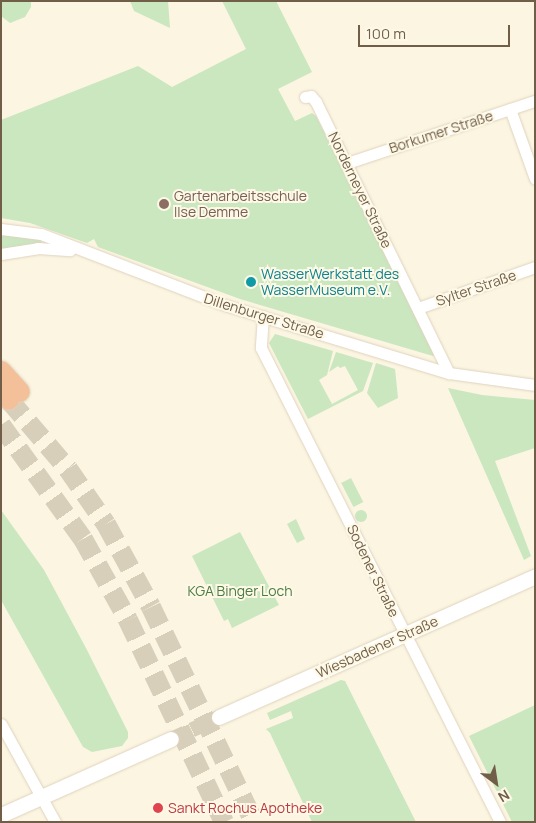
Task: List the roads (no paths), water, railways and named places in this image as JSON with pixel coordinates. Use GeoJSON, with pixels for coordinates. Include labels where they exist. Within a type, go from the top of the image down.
{"type":"FeatureCollection","features":[{"type":"Feature","properties":{"kind":"highway"},"geometry":{"type":"LineString","coordinates":[[1,371],[10,395]]}},
{"type":"Feature","properties":{"kind":"street","name":"Norderneyer Straße"},"geometry":{"type":"LineString","coordinates":[[305,97],[311,96],[316,102],[449,373]]}},
{"type":"Feature","properties":{"kind":"street","name":"Borkumer Straße"},"geometry":{"type":"LineString","coordinates":[[347,163],[535,101]]}},
{"type":"Feature","properties":{"kind":"street"},"geometry":{"type":"LineString","coordinates":[[510,109],[535,179]]}},
{"type":"Feature","properties":{"kind":"street","name":"Dillenburger Straße"},"geometry":{"type":"LineString","coordinates":[[1,229],[41,234],[82,252],[263,316],[449,373],[535,385]]}},
{"type":"Feature","properties":{"kind":"street","name":"Dillenburger Straße"},"geometry":{"type":"LineString","coordinates":[[1,254],[38,248],[82,252]]}},
{"type":"Feature","properties":{"kind":"street","name":"Sylter Straße"},"geometry":{"type":"LineString","coordinates":[[418,308],[535,268]]}},
{"type":"Feature","properties":{"kind":"street","name":"Sodener Straße"},"geometry":{"type":"LineString","coordinates":[[263,316],[261,348],[500,822]]}},
{"type":"Feature","properties":{"kind":"street","name":"Wiesbadener Straße"},"geometry":{"type":"LineString","coordinates":[[219,717],[535,576]]}},
{"type":"Feature","properties":{"kind":"street"},"geometry":{"type":"LineString","coordinates":[[1,724],[55,822]]}},
{"type":"Feature","properties":{"kind":"street"},"geometry":{"type":"LineString","coordinates":[[1,815],[171,739]]}},
{"type":"Feature","properties":{"kind":"tunnel"},"geometry":{"type":"LineString","coordinates":[[9,400],[68,469],[106,524],[151,607],[254,822]]}},
{"type":"Feature","properties":{"kind":"tunnel"},"geometry":{"type":"LineString","coordinates":[[1,425],[83,539],[128,620],[224,822]]}},
{"type":"Feature","properties":{"kind":"tunnel"},"geometry":{"type":"LineString","coordinates":[[171,739],[219,717]]}},
{"type":"Feature","properties":{"kind":"place","name":"Gartenarbeitsschule Ilse Demme"},"geometry":{"type":"Point","coordinates":[164,204]}},
{"type":"Feature","properties":{"kind":"place","name":"WasserWerkstatt des WasserMuseum e.V."},"geometry":{"type":"Point","coordinates":[251,282]}},
{"type":"Feature","properties":{"kind":"place","name":"Sankt Rochus Apotheke"},"geometry":{"type":"Point","coordinates":[158,808]}},
{"type":"Feature","properties":{"kind":"park label","name":"KGA Binger Loch"},"geometry":{"type":"Point","coordinates":[240,591]}}]}
